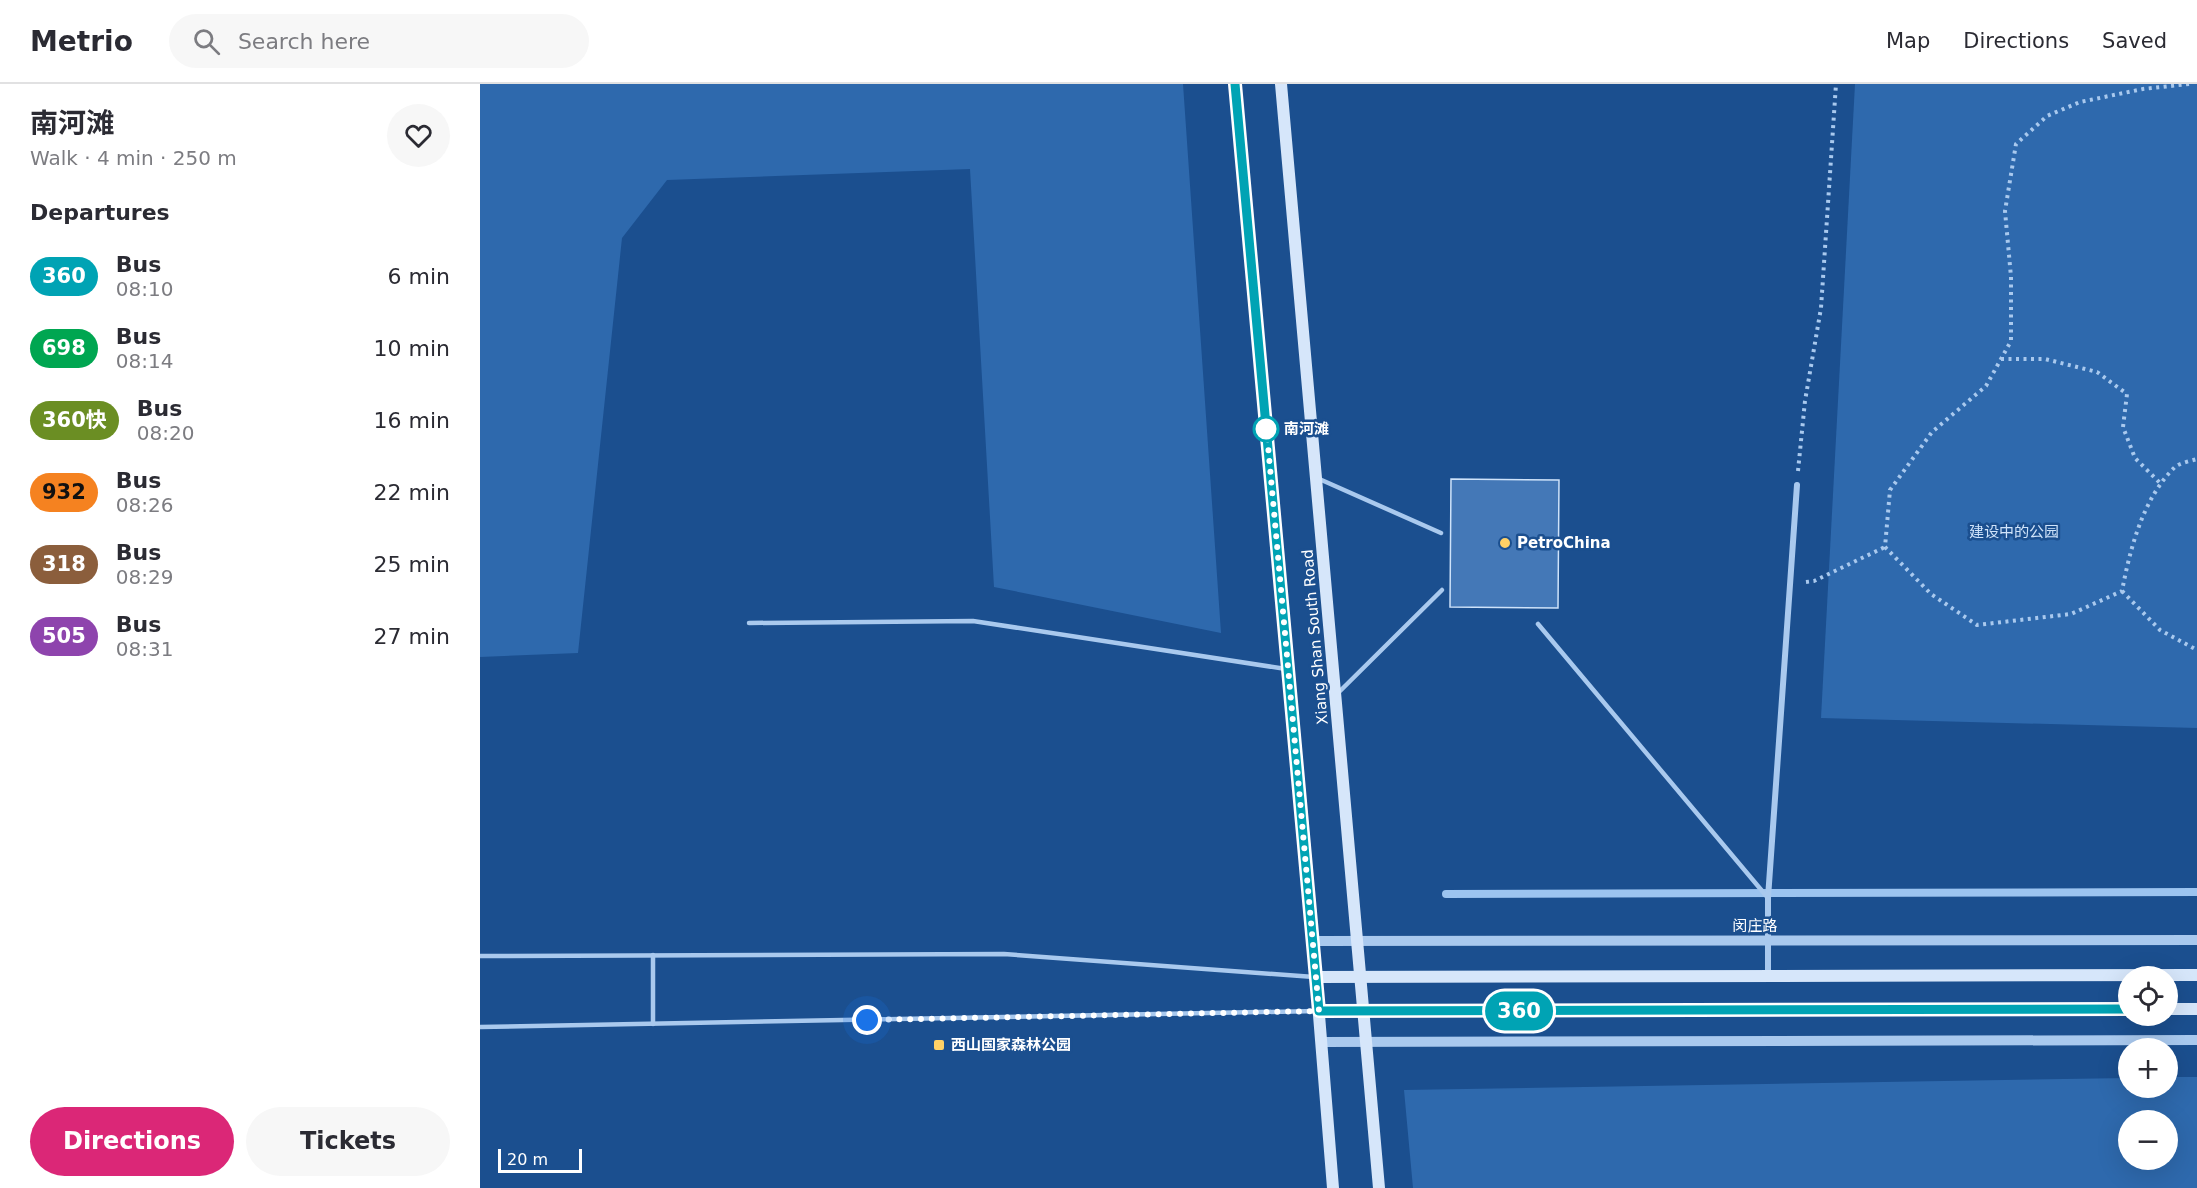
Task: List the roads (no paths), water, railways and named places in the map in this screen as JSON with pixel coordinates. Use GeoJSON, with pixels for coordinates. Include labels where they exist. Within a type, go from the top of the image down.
{"type":"FeatureCollection","features":[{"type":"Feature","properties":{"kind":"main road","name":"Xiang Shan South Road"},"geometry":{"type":"LineString","coordinates":[[1235,84],[1322,1042],[1333,1188]]}},
{"type":"Feature","properties":{"kind":"main road","name":"Xiang Shan South Road"},"geometry":{"type":"LineString","coordinates":[[1281,84],[1379,1188]]}},
{"type":"Feature","properties":{"kind":"main road"},"geometry":{"type":"LineString","coordinates":[[1316,977],[2197,975]]}},
{"type":"Feature","properties":{"kind":"main road"},"geometry":{"type":"LineString","coordinates":[[1319,1011],[2118,1009]]}},
{"type":"Feature","properties":{"kind":"main road"},"geometry":{"type":"LineString","coordinates":[[2178,1009],[2197,1009]]}},
{"type":"Feature","properties":{"kind":"street"},"geometry":{"type":"LineString","coordinates":[[1768,976],[1768,898],[1797,485]]}},
{"type":"Feature","properties":{"kind":"street","name":"闵庄路"},"geometry":{"type":"LineString","coordinates":[[1313,941],[2197,940]]}},
{"type":"Feature","properties":{"kind":"street"},"geometry":{"type":"LineString","coordinates":[[1322,1042],[2197,1040]]}},
{"type":"Feature","properties":{"kind":"lane"},"geometry":{"type":"LineString","coordinates":[[1316,478],[1441,533]]}},
{"type":"Feature","properties":{"kind":"lane"},"geometry":{"type":"LineString","coordinates":[[1335,696],[1443,590]]}},
{"type":"Feature","properties":{"kind":"lane"},"geometry":{"type":"LineString","coordinates":[[749,623],[973,621],[1288,670]]}},
{"type":"Feature","properties":{"kind":"lane"},"geometry":{"type":"LineString","coordinates":[[1538,624],[1768,898]]}},
{"type":"Feature","properties":{"kind":"lane"},"geometry":{"type":"LineString","coordinates":[[480,956],[1004,954],[1316,977]]}},
{"type":"Feature","properties":{"kind":"lane"},"geometry":{"type":"LineString","coordinates":[[652,955],[652,1024]]}},
{"type":"Feature","properties":{"kind":"lane"},"geometry":{"type":"LineString","coordinates":[[480,1027],[1319,1011]]}},
{"type":"Feature","properties":{"kind":"waterway"},"geometry":{"type":"LineString","coordinates":[[1446,894],[2197,892]]}},
{"type":"Feature","properties":{"kind":"place","name":"南河滩"},"geometry":{"type":"Point","coordinates":[1266,429]}},
{"type":"Feature","properties":{"kind":"place","name":"PetroChina"},"geometry":{"type":"Point","coordinates":[1505,543]}},
{"type":"Feature","properties":{"kind":"place","name":"西山国家森林公园"},"geometry":{"type":"Point","coordinates":[939,1045]}},
{"type":"Feature","properties":{"kind":"park label","name":"建设中的公园"},"geometry":{"type":"Point","coordinates":[2014,532]}}]}
